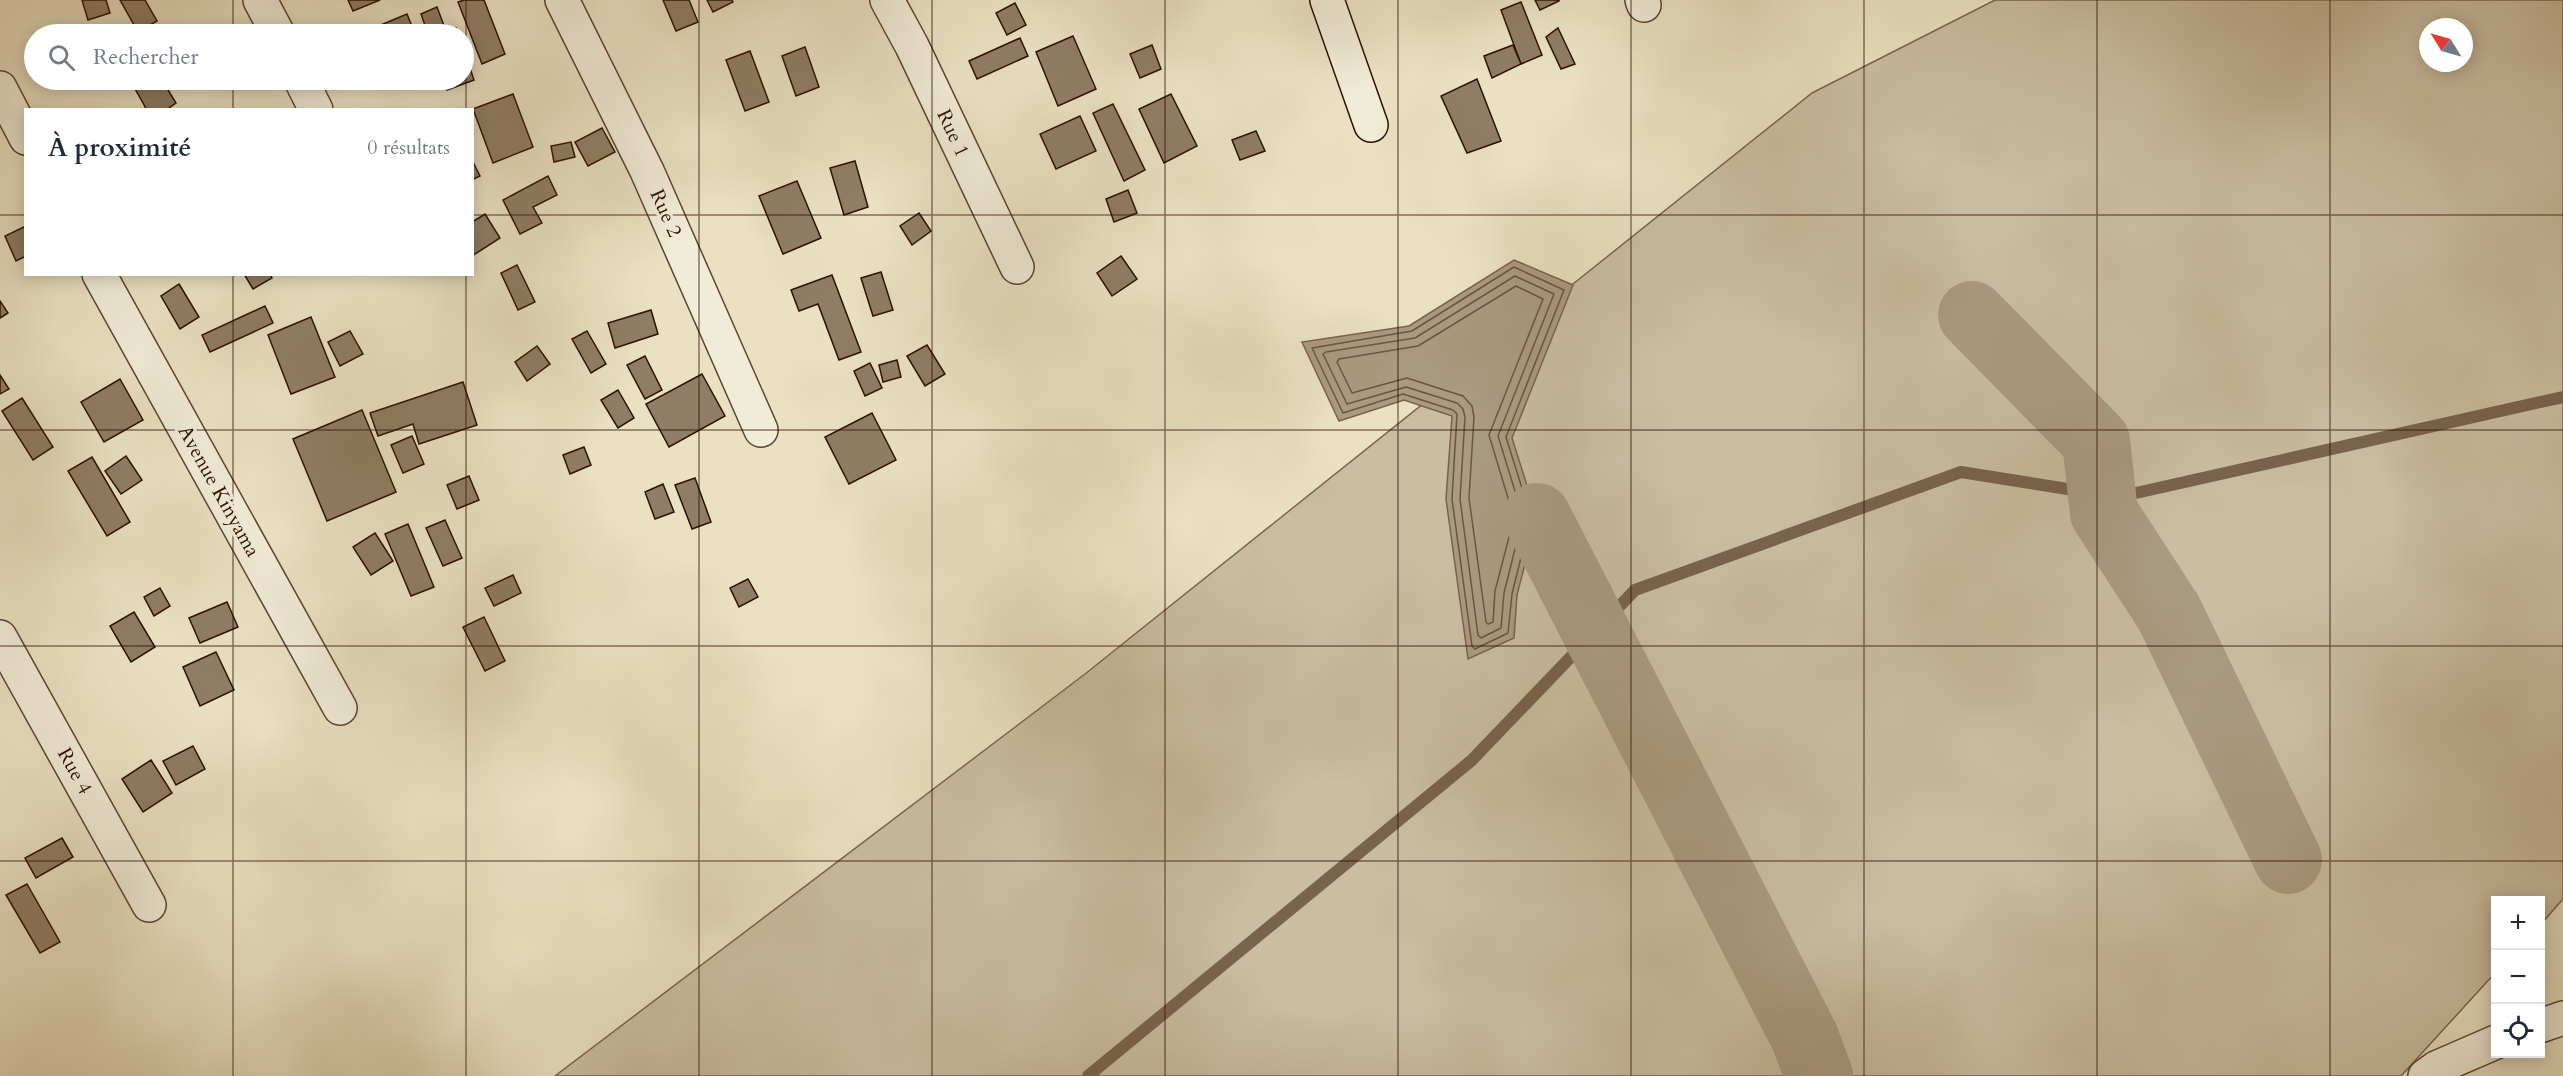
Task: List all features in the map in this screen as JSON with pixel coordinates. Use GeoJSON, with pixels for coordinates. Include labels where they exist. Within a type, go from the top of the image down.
{"type":"FeatureCollection","features":[{"type":"Feature","properties":{"kind":"street"},"geometry":{"type":"LineString","coordinates":[[260,0],[273,24]]}},
{"type":"Feature","properties":{"kind":"street","name":"Rue 2"},"geometry":{"type":"LineString","coordinates":[[562,0],[647,171],[761,429]]}},
{"type":"Feature","properties":{"kind":"street","name":"Rue 1"},"geometry":{"type":"LineString","coordinates":[[887,0],[912,46],[1017,267]]}},
{"type":"Feature","properties":{"kind":"street"},"geometry":{"type":"LineString","coordinates":[[1327,0],[1371,125]]}},
{"type":"Feature","properties":{"kind":"street"},"geometry":{"type":"LineString","coordinates":[[0,88],[24,134]]}},
{"type":"Feature","properties":{"kind":"street"},"geometry":{"type":"LineString","coordinates":[[306,90],[315,108]]}},
{"type":"Feature","properties":{"kind":"street","name":"Avenue Kinyama"},"geometry":{"type":"LineString","coordinates":[[100,276],[340,708]]}},
{"type":"Feature","properties":{"kind":"street","name":"Rue 4"},"geometry":{"type":"LineString","coordinates":[[0,637],[149,906]]}},
{"type":"Feature","properties":{"kind":"street"},"geometry":{"type":"LineString","coordinates":[[2545,1025],[2563,1018]]}},
{"type":"Feature","properties":{"kind":"street"},"geometry":{"type":"LineString","coordinates":[[2425,1076],[2436,1068],[2491,1044]]}},
{"type":"Feature","properties":{"kind":"shaded area"},"geometry":{"type":"Polygon","coordinates":[[[1995,0],[2563,0],[2563,899],[2545,919],[2545,896],[2491,896],[2491,977],[2401,1076],[555,1076],[1085,674],[1812,93],[1995,0]]]}},
{"type":"Feature","properties":{"kind":"water"},"geometry":{"type":"Polygon","coordinates":[[[1514,260],[1573,285],[1512,438],[1537,517],[1517,595],[1514,638],[1468,659],[1446,499],[1452,416],[1404,400],[1339,421],[1302,342],[1409,326],[1514,260]]]}},
{"type":"Feature","properties":{"kind":"building"},"geometry":{"type":"Polygon","coordinates":[[[82,0],[106,0],[110,13],[88,20],[82,0]]]}},
{"type":"Feature","properties":{"kind":"building"},"geometry":{"type":"Polygon","coordinates":[[[120,0],[145,0],[157,21],[152,24],[134,24],[120,0]]]}},
{"type":"Feature","properties":{"kind":"building"},"geometry":{"type":"Polygon","coordinates":[[[348,0],[380,0],[353,11],[348,0]]]}},
{"type":"Feature","properties":{"kind":"building"},"geometry":{"type":"Polygon","coordinates":[[[484,0],[505,54],[482,64],[474,43],[474,24],[467,24],[458,2],[484,0]]]}},
{"type":"Feature","properties":{"kind":"building"},"geometry":{"type":"Polygon","coordinates":[[[663,0],[689,0],[698,22],[676,31],[663,0]]]}},
{"type":"Feature","properties":{"kind":"building"},"geometry":{"type":"Polygon","coordinates":[[[707,0],[732,0],[733,2],[713,12],[707,0]]]}},
{"type":"Feature","properties":{"kind":"building"},"geometry":{"type":"Polygon","coordinates":[[[1535,0],[1559,0],[1559,1],[1540,10],[1535,0]]]}},
{"type":"Feature","properties":{"kind":"building"},"geometry":{"type":"Polygon","coordinates":[[[1521,2],[1542,55],[1521,64],[1501,10],[1521,2]]]}},
{"type":"Feature","properties":{"kind":"building"},"geometry":{"type":"Polygon","coordinates":[[[1015,3],[1026,25],[1007,35],[996,13],[1015,3]]]}},
{"type":"Feature","properties":{"kind":"building"},"geometry":{"type":"Polygon","coordinates":[[[437,7],[443,24],[424,24],[421,14],[437,7]]]}},
{"type":"Feature","properties":{"kind":"building"},"geometry":{"type":"Polygon","coordinates":[[[407,14],[411,24],[383,24],[407,14]]]}},
{"type":"Feature","properties":{"kind":"building"},"geometry":{"type":"Polygon","coordinates":[[[1558,28],[1575,64],[1561,69],[1546,37],[1558,28]]]}},
{"type":"Feature","properties":{"kind":"building"},"geometry":{"type":"Polygon","coordinates":[[[1073,36],[1096,89],[1058,106],[1036,52],[1073,36]]]}},
{"type":"Feature","properties":{"kind":"building"},"geometry":{"type":"Polygon","coordinates":[[[1020,38],[1028,56],[977,79],[969,61],[1020,38]]]}},
{"type":"Feature","properties":{"kind":"building"},"geometry":{"type":"Polygon","coordinates":[[[1152,45],[1161,69],[1140,78],[1130,54],[1152,45]]]}},
{"type":"Feature","properties":{"kind":"building"},"geometry":{"type":"Polygon","coordinates":[[[1513,45],[1521,64],[1492,78],[1484,56],[1513,45]]]}},
{"type":"Feature","properties":{"kind":"building"},"geometry":{"type":"Polygon","coordinates":[[[805,47],[819,87],[796,96],[782,56],[805,47]]]}},
{"type":"Feature","properties":{"kind":"building"},"geometry":{"type":"Polygon","coordinates":[[[750,51],[769,102],[745,111],[726,60],[750,51]]]}},
{"type":"Feature","properties":{"kind":"building"},"geometry":{"type":"Polygon","coordinates":[[[1477,79],[1501,141],[1467,153],[1441,96],[1477,79]]]}},
{"type":"Feature","properties":{"kind":"building"},"geometry":{"type":"Polygon","coordinates":[[[136,90],[168,90],[176,103],[169,108],[146,108],[136,90]]]}},
{"type":"Feature","properties":{"kind":"building"},"geometry":{"type":"Polygon","coordinates":[[[513,94],[533,147],[493,163],[474,109],[513,94]]]}},
{"type":"Feature","properties":{"kind":"building"},"geometry":{"type":"Polygon","coordinates":[[[1171,94],[1197,146],[1164,163],[1139,109],[1171,94]]]}},
{"type":"Feature","properties":{"kind":"building"},"geometry":{"type":"Polygon","coordinates":[[[1113,104],[1145,170],[1124,181],[1093,113],[1113,104]]]}},
{"type":"Feature","properties":{"kind":"building"},"geometry":{"type":"Polygon","coordinates":[[[1080,116],[1096,151],[1056,169],[1040,134],[1080,116]]]}},
{"type":"Feature","properties":{"kind":"building"},"geometry":{"type":"Polygon","coordinates":[[[602,128],[615,152],[588,166],[575,142],[602,128]]]}},
{"type":"Feature","properties":{"kind":"building"},"geometry":{"type":"Polygon","coordinates":[[[1256,131],[1265,151],[1240,160],[1232,140],[1256,131]]]}},
{"type":"Feature","properties":{"kind":"building"},"geometry":{"type":"Polygon","coordinates":[[[571,142],[575,157],[554,162],[551,146],[571,142]]]}},
{"type":"Feature","properties":{"kind":"building"},"geometry":{"type":"Polygon","coordinates":[[[855,161],[868,207],[844,215],[830,168],[855,161]]]}},
{"type":"Feature","properties":{"kind":"building"},"geometry":{"type":"Polygon","coordinates":[[[474,164],[480,176],[474,179],[474,164]]]}},
{"type":"Feature","properties":{"kind":"building"},"geometry":{"type":"Polygon","coordinates":[[[548,176],[557,195],[533,207],[542,223],[520,234],[503,200],[548,176]]]}},
{"type":"Feature","properties":{"kind":"building"},"geometry":{"type":"Polygon","coordinates":[[[797,181],[821,238],[783,254],[759,196],[797,181]]]}},
{"type":"Feature","properties":{"kind":"building"},"geometry":{"type":"Polygon","coordinates":[[[1128,190],[1137,213],[1114,222],[1106,199],[1128,190]]]}},
{"type":"Feature","properties":{"kind":"building"},"geometry":{"type":"Polygon","coordinates":[[[919,213],[931,231],[912,245],[900,226],[919,213]]]}},
{"type":"Feature","properties":{"kind":"building"},"geometry":{"type":"Polygon","coordinates":[[[485,214],[500,238],[474,255],[474,221],[485,214]]]}},
{"type":"Feature","properties":{"kind":"building"},"geometry":{"type":"Polygon","coordinates":[[[24,227],[24,257],[16,261],[5,236],[24,227]]]}},
{"type":"Feature","properties":{"kind":"building"},"geometry":{"type":"Polygon","coordinates":[[[1121,256],[1137,279],[1112,296],[1097,273],[1121,256]]]}},
{"type":"Feature","properties":{"kind":"building"},"geometry":{"type":"Polygon","coordinates":[[[517,265],[535,302],[518,310],[501,273],[517,265]]]}},
{"type":"Feature","properties":{"kind":"building"},"geometry":{"type":"Polygon","coordinates":[[[881,272],[893,310],[873,316],[861,278],[881,272]]]}},
{"type":"Feature","properties":{"kind":"building"},"geometry":{"type":"Polygon","coordinates":[[[832,275],[861,352],[839,360],[818,304],[799,311],[791,290],[832,275]]]}},
{"type":"Feature","properties":{"kind":"building"},"geometry":{"type":"Polygon","coordinates":[[[245,276],[271,276],[272,278],[253,289],[245,276]]]}},
{"type":"Feature","properties":{"kind":"building"},"geometry":{"type":"Polygon","coordinates":[[[179,284],[199,317],[180,329],[161,296],[179,284]]]}},
{"type":"Feature","properties":{"kind":"building"},"geometry":{"type":"Polygon","coordinates":[[[0,301],[8,313],[0,318],[0,301]]]}},
{"type":"Feature","properties":{"kind":"building"},"geometry":{"type":"Polygon","coordinates":[[[265,306],[273,323],[210,352],[202,335],[265,306]]]}},
{"type":"Feature","properties":{"kind":"building"},"geometry":{"type":"Polygon","coordinates":[[[651,310],[658,334],[615,348],[608,323],[651,310]]]}},
{"type":"Feature","properties":{"kind":"building"},"geometry":{"type":"Polygon","coordinates":[[[311,317],[335,377],[291,394],[268,335],[311,317]]]}},
{"type":"Feature","properties":{"kind":"building"},"geometry":{"type":"Polygon","coordinates":[[[350,331],[363,354],[340,366],[328,342],[350,331]]]}},
{"type":"Feature","properties":{"kind":"building"},"geometry":{"type":"Polygon","coordinates":[[[587,331],[606,364],[591,373],[572,339],[587,331]]]}},
{"type":"Feature","properties":{"kind":"building"},"geometry":{"type":"Polygon","coordinates":[[[927,345],[945,374],[925,386],[907,356],[927,345]]]}},
{"type":"Feature","properties":{"kind":"building"},"geometry":{"type":"Polygon","coordinates":[[[537,346],[550,364],[527,381],[515,362],[537,346]]]}},
{"type":"Feature","properties":{"kind":"building"},"geometry":{"type":"Polygon","coordinates":[[[645,356],[662,390],[645,399],[627,365],[645,356]]]}},
{"type":"Feature","properties":{"kind":"building"},"geometry":{"type":"Polygon","coordinates":[[[897,360],[901,377],[883,382],[879,365],[897,360]]]}},
{"type":"Feature","properties":{"kind":"building"},"geometry":{"type":"Polygon","coordinates":[[[870,363],[882,388],[865,396],[854,371],[870,363]]]}},
{"type":"Feature","properties":{"kind":"building"},"geometry":{"type":"Polygon","coordinates":[[[702,374],[725,416],[669,447],[646,404],[702,374]]]}},
{"type":"Feature","properties":{"kind":"building"},"geometry":{"type":"Polygon","coordinates":[[[0,375],[9,389],[0,394],[0,375]]]}},
{"type":"Feature","properties":{"kind":"building"},"geometry":{"type":"Polygon","coordinates":[[[120,379],[143,420],[104,442],[81,402],[120,379]]]}},
{"type":"Feature","properties":{"kind":"building"},"geometry":{"type":"Polygon","coordinates":[[[463,382],[477,425],[419,444],[413,424],[378,436],[370,413],[463,382]]]}},
{"type":"Feature","properties":{"kind":"building"},"geometry":{"type":"Polygon","coordinates":[[[618,390],[634,418],[618,428],[601,400],[618,390]]]}},
{"type":"Feature","properties":{"kind":"building"},"geometry":{"type":"Polygon","coordinates":[[[22,398],[53,447],[33,460],[2,411],[22,398]]]}},
{"type":"Feature","properties":{"kind":"building"},"geometry":{"type":"Polygon","coordinates":[[[362,410],[396,492],[327,521],[293,439],[362,410]]]}},
{"type":"Feature","properties":{"kind":"building"},"geometry":{"type":"Polygon","coordinates":[[[872,413],[896,460],[849,484],[825,437],[872,413]]]}},
{"type":"Feature","properties":{"kind":"building"},"geometry":{"type":"Polygon","coordinates":[[[412,436],[424,464],[403,473],[391,445],[412,436]]]}},
{"type":"Feature","properties":{"kind":"building"},"geometry":{"type":"Polygon","coordinates":[[[584,447],[591,465],[570,474],[563,455],[584,447]]]}},
{"type":"Feature","properties":{"kind":"building"},"geometry":{"type":"Polygon","coordinates":[[[126,456],[142,480],[121,494],[105,471],[126,456]]]}},
{"type":"Feature","properties":{"kind":"building"},"geometry":{"type":"Polygon","coordinates":[[[92,457],[130,522],[107,536],[68,471],[92,457]]]}},
{"type":"Feature","properties":{"kind":"building"},"geometry":{"type":"Polygon","coordinates":[[[469,476],[479,500],[457,509],[447,485],[469,476]]]}},
{"type":"Feature","properties":{"kind":"building"},"geometry":{"type":"Polygon","coordinates":[[[695,478],[711,522],[692,529],[675,485],[695,478]]]}},
{"type":"Feature","properties":{"kind":"building"},"geometry":{"type":"Polygon","coordinates":[[[663,484],[674,512],[655,519],[645,492],[663,484]]]}},
{"type":"Feature","properties":{"kind":"building"},"geometry":{"type":"Polygon","coordinates":[[[445,520],[462,558],[443,566],[426,528],[445,520]]]}},
{"type":"Feature","properties":{"kind":"building"},"geometry":{"type":"Polygon","coordinates":[[[408,524],[434,587],[411,596],[385,534],[408,524]]]}},
{"type":"Feature","properties":{"kind":"building"},"geometry":{"type":"Polygon","coordinates":[[[375,533],[393,561],[371,575],[353,547],[375,533]]]}},
{"type":"Feature","properties":{"kind":"building"},"geometry":{"type":"Polygon","coordinates":[[[513,575],[521,593],[494,606],[485,588],[513,575]]]}},
{"type":"Feature","properties":{"kind":"building"},"geometry":{"type":"Polygon","coordinates":[[[748,579],[758,597],[739,607],[730,588],[748,579]]]}},
{"type":"Feature","properties":{"kind":"building"},"geometry":{"type":"Polygon","coordinates":[[[160,588],[170,606],[154,616],[144,597],[160,588]]]}},
{"type":"Feature","properties":{"kind":"building"},"geometry":{"type":"Polygon","coordinates":[[[227,602],[238,627],[200,643],[189,618],[227,602]]]}},
{"type":"Feature","properties":{"kind":"building"},"geometry":{"type":"Polygon","coordinates":[[[134,612],[155,647],[131,662],[110,626],[134,612]]]}},
{"type":"Feature","properties":{"kind":"building"},"geometry":{"type":"Polygon","coordinates":[[[484,617],[505,661],[485,671],[463,627],[484,617]]]}},
{"type":"Feature","properties":{"kind":"building"},"geometry":{"type":"Polygon","coordinates":[[[216,652],[234,690],[200,706],[183,667],[216,652]]]}},
{"type":"Feature","properties":{"kind":"building"},"geometry":{"type":"Polygon","coordinates":[[[193,746],[205,769],[176,785],[163,761],[193,746]]]}},
{"type":"Feature","properties":{"kind":"building"},"geometry":{"type":"Polygon","coordinates":[[[151,760],[172,793],[143,812],[122,779],[151,760]]]}},
{"type":"Feature","properties":{"kind":"building"},"geometry":{"type":"Polygon","coordinates":[[[62,838],[73,857],[36,878],[25,858],[62,838]]]}},
{"type":"Feature","properties":{"kind":"building"},"geometry":{"type":"Polygon","coordinates":[[[27,884],[60,942],[40,953],[6,895],[27,884]]]}},
{"type":"Feature","properties":{"kind":"waterway"},"geometry":{"type":"LineString","coordinates":[[1972,315],[2096,441],[2104,513],[2169,613],[2288,860]]}},
{"type":"Feature","properties":{"kind":"waterway"},"geometry":{"type":"LineString","coordinates":[[1088,1076],[1472,760],[1635,590],[1961,472],[2118,497],[2563,397]]}},
{"type":"Feature","properties":{"kind":"waterway"},"geometry":{"type":"LineString","coordinates":[[1537,517],[1805,1038],[1819,1076]]}}]}
